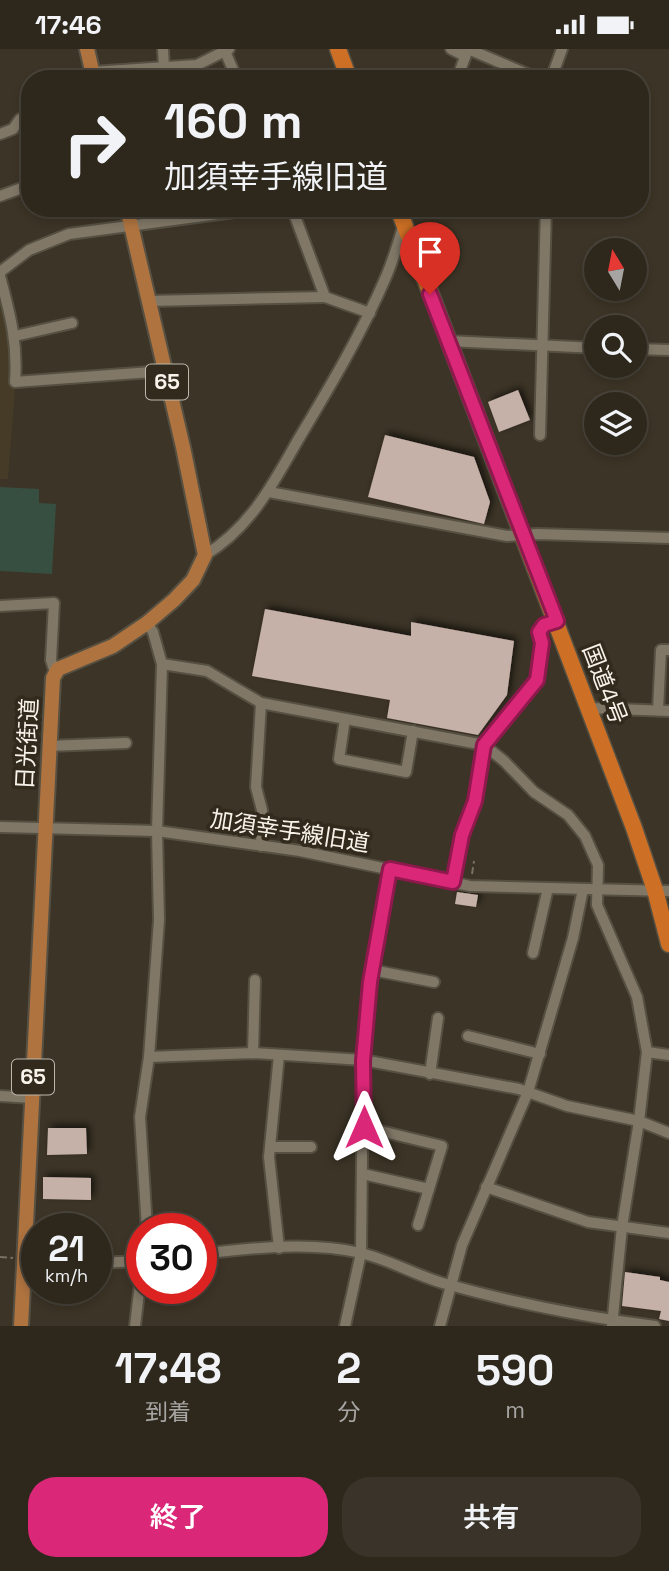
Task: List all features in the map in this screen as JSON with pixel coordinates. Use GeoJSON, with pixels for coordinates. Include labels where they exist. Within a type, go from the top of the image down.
{"type":"FeatureCollection","features":[{"type":"Feature","properties":{"kind":"highway"},"geometry":{"type":"LineString","coordinates":[[338,49],[346,70]]}},
{"type":"Feature","properties":{"kind":"highway","name":"国道4号"},"geometry":{"type":"LineString","coordinates":[[401,217],[662,890],[669,944]]}},
{"type":"Feature","properties":{"kind":"main road"},"geometry":{"type":"LineString","coordinates":[[87,49],[92,70]]}},
{"type":"Feature","properties":{"kind":"main road","name":"65"},"geometry":{"type":"LineString","coordinates":[[129,217],[205,555]]}},
{"type":"Feature","properties":{"kind":"main road","name":"日光街道"},"geometry":{"type":"LineString","coordinates":[[28,1213],[53,678],[58,670],[113,646],[147,622],[193,580],[205,555]]}},
{"type":"Feature","properties":{"kind":"main road","name":"日光街道"},"geometry":{"type":"LineString","coordinates":[[21,1326],[23,1304]]}},
{"type":"Feature","properties":{"kind":"street"},"geometry":{"type":"LineString","coordinates":[[163,49],[164,67]]}},
{"type":"Feature","properties":{"kind":"street"},"geometry":{"type":"LineString","coordinates":[[451,49],[467,52],[515,70]]}},
{"type":"Feature","properties":{"kind":"street"},"geometry":{"type":"LineString","coordinates":[[554,70],[562,49]]}},
{"type":"Feature","properties":{"kind":"street"},"geometry":{"type":"LineString","coordinates":[[137,70],[197,65],[226,50],[234,70]]}},
{"type":"Feature","properties":{"kind":"street"},"geometry":{"type":"LineString","coordinates":[[460,70],[467,52]]}},
{"type":"Feature","properties":{"kind":"street"},"geometry":{"type":"LineString","coordinates":[[0,134],[13,129],[21,119]]}},
{"type":"Feature","properties":{"kind":"street"},"geometry":{"type":"LineString","coordinates":[[0,196],[21,188]]}},
{"type":"Feature","properties":{"kind":"street"},"geometry":{"type":"LineString","coordinates":[[165,371],[15,382],[15,335],[0,274],[29,250],[69,234],[194,217]]}},
{"type":"Feature","properties":{"kind":"street"},"geometry":{"type":"LineString","coordinates":[[295,217],[325,297]]}},
{"type":"Feature","properties":{"kind":"street"},"geometry":{"type":"LineString","coordinates":[[205,555],[235,534],[269,492],[370,313],[387,276],[406,217]]}},
{"type":"Feature","properties":{"kind":"street"},"geometry":{"type":"LineString","coordinates":[[540,435],[546,217]]}},
{"type":"Feature","properties":{"kind":"street"},"geometry":{"type":"LineString","coordinates":[[149,301],[325,297],[370,313]]}},
{"type":"Feature","properties":{"kind":"street"},"geometry":{"type":"LineString","coordinates":[[15,335],[72,323]]}},
{"type":"Feature","properties":{"kind":"street"},"geometry":{"type":"LineString","coordinates":[[448,341],[584,348]]}},
{"type":"Feature","properties":{"kind":"street"},"geometry":{"type":"LineString","coordinates":[[647,349],[669,350]]}},
{"type":"Feature","properties":{"kind":"street"},"geometry":{"type":"LineString","coordinates":[[269,492],[507,536],[669,538]]}},
{"type":"Feature","properties":{"kind":"street"},"geometry":{"type":"LineString","coordinates":[[0,606],[54,603],[51,660],[55,673]]}},
{"type":"Feature","properties":{"kind":"street"},"geometry":{"type":"LineString","coordinates":[[453,882],[462,835],[475,801],[484,745],[537,680],[542,643],[539,632],[544,625],[557,621]]}},
{"type":"Feature","properties":{"kind":"street"},"geometry":{"type":"LineString","coordinates":[[146,1213],[140,1117],[149,1057],[159,920],[157,831],[162,664],[153,632],[147,622]]}},
{"type":"Feature","properties":{"kind":"street"},"geometry":{"type":"LineString","coordinates":[[590,708],[664,710],[661,650],[669,650]]}},
{"type":"Feature","properties":{"kind":"street"},"geometry":{"type":"LineString","coordinates":[[162,664],[207,671],[261,703],[484,745],[534,792],[568,815],[584,836],[597,865],[597,905],[637,997],[647,1052],[622,1227],[612,1323]]}},
{"type":"Feature","properties":{"kind":"street"},"geometry":{"type":"LineString","coordinates":[[261,703],[256,787],[262,810],[261,846]]}},
{"type":"Feature","properties":{"kind":"street"},"geometry":{"type":"LineString","coordinates":[[345,719],[339,759],[406,772],[413,731]]}},
{"type":"Feature","properties":{"kind":"street"},"geometry":{"type":"LineString","coordinates":[[48,746],[126,743]]}},
{"type":"Feature","properties":{"kind":"street","name":"加須幸手線旧道"},"geometry":{"type":"LineString","coordinates":[[0,827],[157,831],[261,846],[470,886],[662,890]]}},
{"type":"Feature","properties":{"kind":"street"},"geometry":{"type":"LineString","coordinates":[[345,1326],[361,1253],[363,1061],[372,969],[390,869]]}},
{"type":"Feature","properties":{"kind":"street"},"geometry":{"type":"LineString","coordinates":[[533,953],[548,888]]}},
{"type":"Feature","properties":{"kind":"street"},"geometry":{"type":"LineString","coordinates":[[440,1326],[462,1245],[528,1092],[578,920],[583,888]]}},
{"type":"Feature","properties":{"kind":"street"},"geometry":{"type":"LineString","coordinates":[[372,969],[434,982]]}},
{"type":"Feature","properties":{"kind":"street"},"geometry":{"type":"LineString","coordinates":[[253,1053],[255,980]]}},
{"type":"Feature","properties":{"kind":"street"},"geometry":{"type":"LineString","coordinates":[[430,1074],[438,1018]]}},
{"type":"Feature","properties":{"kind":"street"},"geometry":{"type":"LineString","coordinates":[[468,1036],[540,1054]]}},
{"type":"Feature","properties":{"kind":"street"},"geometry":{"type":"LineString","coordinates":[[647,1052],[669,1055]]}},
{"type":"Feature","properties":{"kind":"street"},"geometry":{"type":"LineString","coordinates":[[149,1057],[253,1053],[363,1061],[528,1092],[567,1106],[639,1121],[669,1133]]}},
{"type":"Feature","properties":{"kind":"street"},"geometry":{"type":"LineString","coordinates":[[279,1055],[270,1147],[279,1248]]}},
{"type":"Feature","properties":{"kind":"street"},"geometry":{"type":"LineString","coordinates":[[0,1096],[32,1098]]}},
{"type":"Feature","properties":{"kind":"street"},"geometry":{"type":"LineString","coordinates":[[364,1127],[442,1146],[418,1225]]}},
{"type":"Feature","properties":{"kind":"street"},"geometry":{"type":"LineString","coordinates":[[270,1147],[311,1147]]}},
{"type":"Feature","properties":{"kind":"street"},"geometry":{"type":"LineString","coordinates":[[363,1174],[429,1189]]}},
{"type":"Feature","properties":{"kind":"street"},"geometry":{"type":"LineString","coordinates":[[486,1187],[587,1222],[669,1233]]}},
{"type":"Feature","properties":{"kind":"street"},"geometry":{"type":"LineString","coordinates":[[217,1253],[320,1248],[361,1253],[451,1285],[612,1323],[655,1326]]}},
{"type":"Feature","properties":{"kind":"street"},"geometry":{"type":"LineString","coordinates":[[135,1326],[138,1304]]}},
{"type":"Feature","properties":{"kind":"path"},"geometry":{"type":"LineString","coordinates":[[470,886],[474,861]]}},
{"type":"Feature","properties":{"kind":"path"},"geometry":{"type":"LineString","coordinates":[[0,1257],[21,1263]]}},
{"type":"Feature","properties":{"kind":"shaded area"},"geometry":{"type":"Polygon","coordinates":[[[0,303],[12,352],[9,381],[15,390],[8,479],[0,479],[0,303]]]}},
{"type":"Feature","properties":{"kind":"green space"},"geometry":{"type":"Polygon","coordinates":[[[0,487],[39,489],[39,503],[56,504],[52,574],[0,571],[0,487]]]}},
{"type":"Feature","properties":{"kind":"building"},"geometry":{"type":"Polygon","coordinates":[[[518,390],[530,420],[499,432],[488,402],[518,390]]]}},
{"type":"Feature","properties":{"kind":"building"},"geometry":{"type":"Polygon","coordinates":[[[385,435],[474,457],[490,502],[484,524],[368,497],[385,435]]]}},
{"type":"Feature","properties":{"kind":"building"},"geometry":{"type":"Polygon","coordinates":[[[265,609],[411,636],[411,622],[514,641],[507,695],[478,735],[387,718],[390,700],[252,676],[265,609]]]}},
{"type":"Feature","properties":{"kind":"building"},"geometry":{"type":"Polygon","coordinates":[[[457,892],[478,895],[476,907],[455,904],[457,892]]]}},
{"type":"Feature","properties":{"kind":"building"},"geometry":{"type":"Polygon","coordinates":[[[48,1128],[86,1128],[87,1154],[47,1155],[48,1128]]]}},
{"type":"Feature","properties":{"kind":"building"},"geometry":{"type":"Polygon","coordinates":[[[43,1177],[91,1178],[91,1200],[43,1199],[43,1177]]]}},
{"type":"Feature","properties":{"kind":"building"},"geometry":{"type":"Polygon","coordinates":[[[625,1272],[660,1277],[660,1280],[669,1282],[669,1321],[659,1319],[661,1311],[622,1306],[625,1272]]]}},
{"type":"Feature","properties":{"kind":"route"},"geometry":{"type":"LineString","coordinates":[[364,1127],[363,1061],[370,982],[390,869],[453,882],[462,835],[475,801],[484,745],[537,680],[542,643],[539,632],[544,625],[557,621],[430,294]]}}]}
